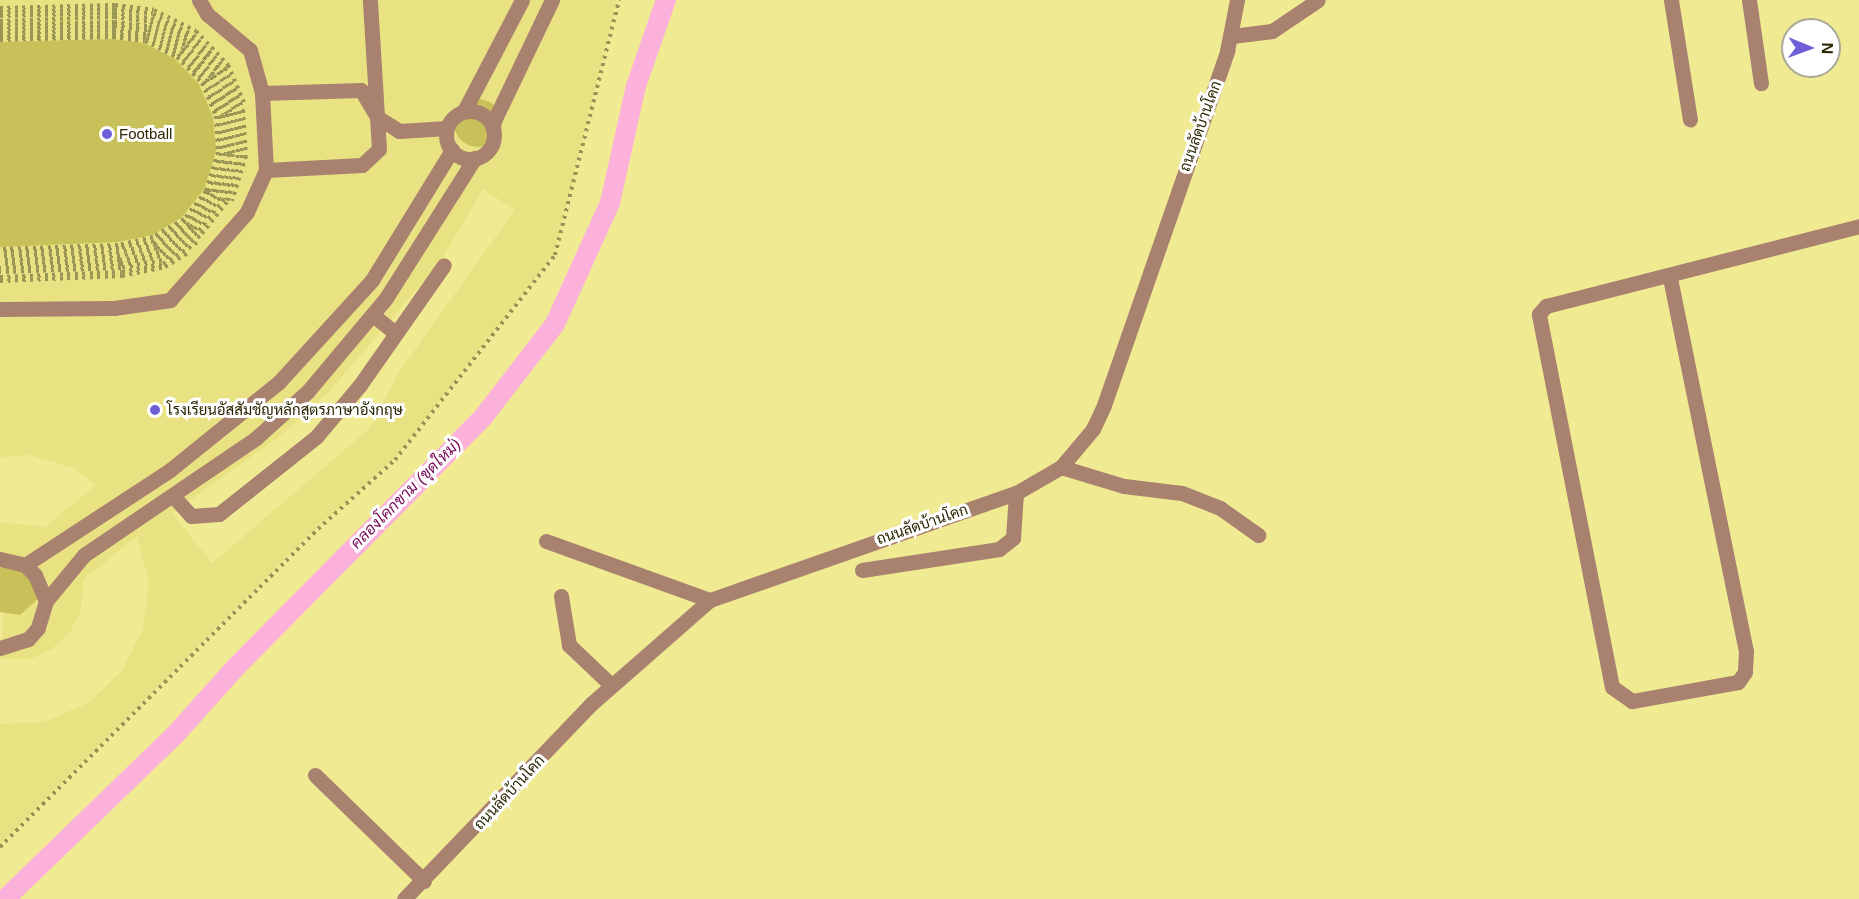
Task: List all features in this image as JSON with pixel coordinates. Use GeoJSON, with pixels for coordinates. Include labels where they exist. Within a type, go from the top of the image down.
{"type":"FeatureCollection","features":[{"type":"Feature","properties":{"kind":"street"},"geometry":{"type":"LineString","coordinates":[[0,309],[114,308],[170,300],[247,212],[266,170],[262,93],[250,50],[207,14],[199,0]]}},
{"type":"Feature","properties":{"kind":"street"},"geometry":{"type":"LineString","coordinates":[[370,0],[379,149]]}},
{"type":"Feature","properties":{"kind":"street"},"geometry":{"type":"LineString","coordinates":[[25,565],[170,470],[279,382],[372,280],[522,0]]}},
{"type":"Feature","properties":{"kind":"street"},"geometry":{"type":"LineString","coordinates":[[46,601],[84,555],[174,497],[256,438],[308,391],[373,315],[475,158],[489,149],[492,125],[552,0]]}},
{"type":"Feature","properties":{"kind":"street","name":"ถนนลัดบ้านโคก"},"geometry":{"type":"LineString","coordinates":[[404,899],[424,881],[611,685],[710,600],[1016,493],[1060,467],[1093,429],[1104,405],[1232,36],[1237,0]]}},
{"type":"Feature","properties":{"kind":"street"},"geometry":{"type":"LineString","coordinates":[[1232,36],[1272,31],[1318,0]]}},
{"type":"Feature","properties":{"kind":"street"},"geometry":{"type":"LineString","coordinates":[[1671,0],[1690,120]]}},
{"type":"Feature","properties":{"kind":"street"},"geometry":{"type":"LineString","coordinates":[[1749,0],[1761,83]]}},
{"type":"Feature","properties":{"kind":"street"},"geometry":{"type":"LineString","coordinates":[[262,93],[361,90],[377,117],[399,132]]}},
{"type":"Feature","properties":{"kind":"street"},"geometry":{"type":"LineString","coordinates":[[464,111],[480,113],[492,125]]}},
{"type":"Feature","properties":{"kind":"street"},"geometry":{"type":"LineString","coordinates":[[266,170],[363,165],[399,132],[422,130],[449,140],[475,158]]}},
{"type":"Feature","properties":{"kind":"street"},"geometry":{"type":"LineString","coordinates":[[1670,278],[1746,651],[1745,672],[1738,682],[1632,701],[1620,698],[1612,687],[1539,315],[1546,306],[1670,278],[1859,226]]}},
{"type":"Feature","properties":{"kind":"street"},"geometry":{"type":"LineString","coordinates":[[174,497],[191,516],[219,514],[316,437],[444,265]]}},
{"type":"Feature","properties":{"kind":"street"},"geometry":{"type":"LineString","coordinates":[[373,315],[395,333]]}},
{"type":"Feature","properties":{"kind":"street"},"geometry":{"type":"LineString","coordinates":[[1060,467],[1124,486],[1182,493],[1220,508],[1258,535]]}},
{"type":"Feature","properties":{"kind":"street"},"geometry":{"type":"LineString","coordinates":[[862,570],[999,549],[1013,538],[1016,493]]}},
{"type":"Feature","properties":{"kind":"street"},"geometry":{"type":"LineString","coordinates":[[546,541],[710,600]]}},
{"type":"Feature","properties":{"kind":"street"},"geometry":{"type":"LineString","coordinates":[[0,559],[25,565],[43,587],[46,601],[44,616],[28,639],[0,648]]}},
{"type":"Feature","properties":{"kind":"street"},"geometry":{"type":"LineString","coordinates":[[561,597],[569,645],[611,685]]}},
{"type":"Feature","properties":{"kind":"street"},"geometry":{"type":"LineString","coordinates":[[315,775],[424,881]]}},
{"type":"Feature","properties":{"kind":"path"},"geometry":{"type":"LineString","coordinates":[[0,847],[318,529],[395,460],[555,255],[619,0]]}},
{"type":"Feature","properties":{"kind":"path"},"geometry":{"type":"LineString","coordinates":[[0,24],[114,9],[153,14],[193,35],[229,78],[243,110],[246,156],[231,204],[202,240],[163,264],[122,272],[0,264]]}},
{"type":"Feature","properties":{"kind":"path"},"geometry":{"type":"LineString","coordinates":[[0,24],[114,17],[150,22],[188,41],[218,72],[235,112],[238,155],[224,200],[197,233],[160,256],[121,264],[0,264]]}},
{"type":"Feature","properties":{"kind":"path"},"geometry":{"type":"LineString","coordinates":[[0,24],[114,26],[148,30],[183,48],[211,77],[227,114],[229,154],[216,196],[191,227],[157,248],[120,256],[0,264]]}},
{"type":"Feature","properties":{"kind":"path"},"geometry":{"type":"LineString","coordinates":[[0,24],[146,38],[178,54],[204,81],[219,116],[221,153],[209,192],[186,221],[154,241],[0,264]]}},
{"type":"Feature","properties":{"kind":"shaded area","name":"โรงเรียนอัสสัมชัญหลักสูตรภาษาอังกฤษ"},"geometry":{"type":"Polygon","coordinates":[[[0,0],[617,0],[554,254],[394,459],[317,527],[0,845],[0,724],[44,722],[88,703],[122,671],[143,629],[149,582],[137,536],[83,580],[81,610],[70,632],[52,649],[30,659],[0,658],[8,565],[0,568],[0,522],[45,527],[96,485],[74,468],[29,455],[0,457],[0,247],[118,242],[113,39],[0,42],[0,0]],[[483,189],[440,262],[329,392],[283,434],[172,513],[212,563],[370,428],[399,372],[515,210],[483,189]]]}},
{"type":"Feature","properties":{"kind":"shaded area","name":"Football"},"geometry":{"type":"Polygon","coordinates":[[[113,39],[144,43],[175,59],[199,84],[213,117],[216,152],[204,189],[182,217],[153,235],[118,242],[0,247],[0,42],[113,39]]]}},
{"type":"Feature","properties":{"kind":"shaded area"},"geometry":{"type":"Polygon","coordinates":[[[473,99],[483,99],[495,106],[502,118],[502,128],[495,140],[483,147],[473,147],[458,136],[454,128],[454,118],[465,103],[473,99]]]}},
{"type":"Feature","properties":{"kind":"shaded area"},"geometry":{"type":"Polygon","coordinates":[[[8,565],[25,566],[39,598],[20,615],[0,612],[0,568],[8,565]]]}},
{"type":"Feature","properties":{"kind":"waterway","name":"คลองโคกขาม (ขุดใหม่)"},"geometry":{"type":"LineString","coordinates":[[5,899],[174,736],[236,667],[484,416],[555,324],[610,203],[636,86],[666,0]]}},
{"type":"Feature","properties":{"kind":"place","name":"Football"},"geometry":{"type":"Point","coordinates":[107,134]}},
{"type":"Feature","properties":{"kind":"place","name":"โรงเรียนอัสสัมชัญหลักสูตรภาษาอังกฤษ"},"geometry":{"type":"Point","coordinates":[155,410]}}]}
